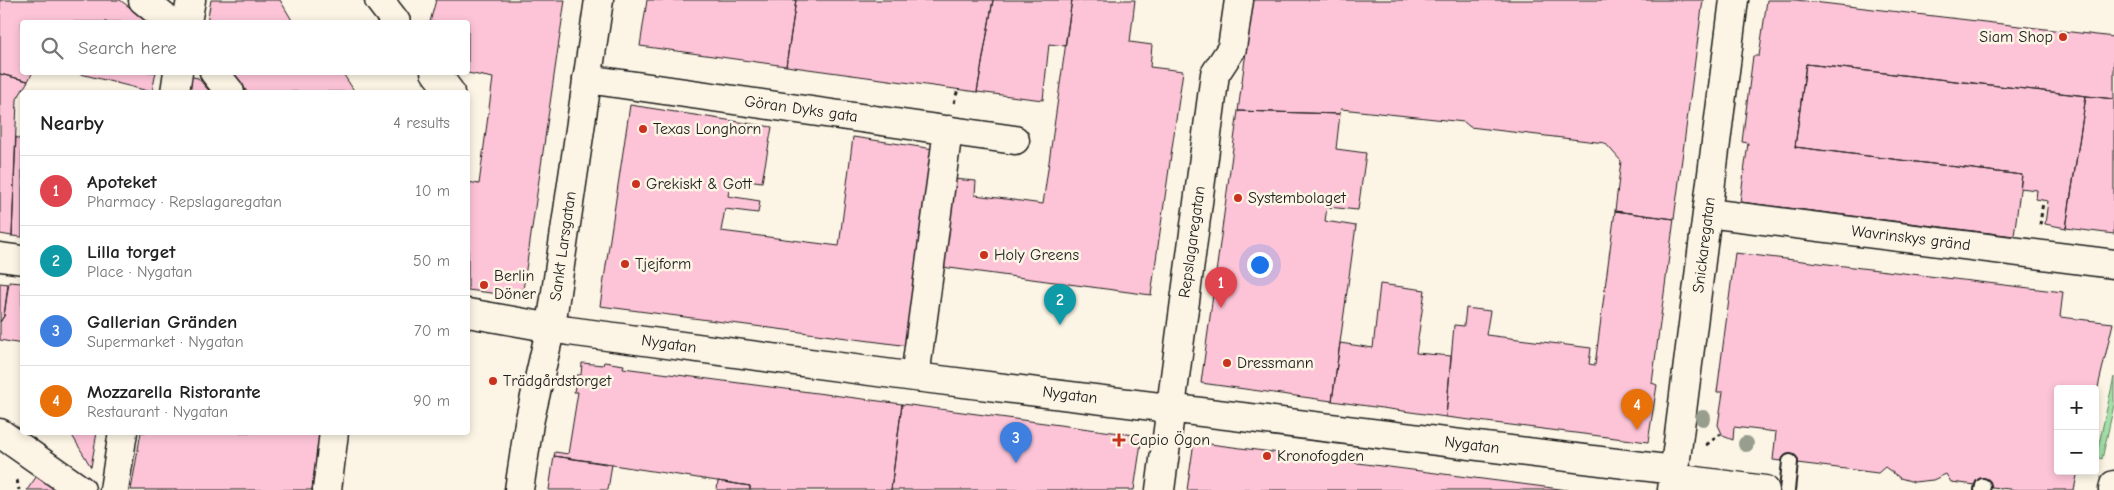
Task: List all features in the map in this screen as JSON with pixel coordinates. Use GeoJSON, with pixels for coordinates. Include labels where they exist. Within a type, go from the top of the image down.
{"type":"FeatureCollection","features":[{"type":"Feature","properties":{"kind":"street"},"geometry":{"type":"LineString","coordinates":[[143,0],[168,20]]}},
{"type":"Feature","properties":{"kind":"street"},"geometry":{"type":"LineString","coordinates":[[187,20],[191,0]]}},
{"type":"Feature","properties":{"kind":"street"},"geometry":{"type":"LineString","coordinates":[[378,0],[394,20]]}},
{"type":"Feature","properties":{"kind":"street","name":"Sankt Larsgatan"},"geometry":{"type":"LineString","coordinates":[[519,490],[529,423],[551,326],[599,0]]}},
{"type":"Feature","properties":{"kind":"street","name":"Repslagaregatan"},"geometry":{"type":"LineString","coordinates":[[1160,490],[1215,74],[1232,48],[1239,0]]}},
{"type":"Feature","properties":{"kind":"street","name":"Snickaregatan"},"geometry":{"type":"LineString","coordinates":[[1673,479],[1734,0]]}},
{"type":"Feature","properties":{"kind":"street"},"geometry":{"type":"LineString","coordinates":[[175,90],[178,75]]}},
{"type":"Feature","properties":{"kind":"street"},"geometry":{"type":"LineString","coordinates":[[216,75],[228,90]]}},
{"type":"Feature","properties":{"kind":"street"},"geometry":{"type":"LineString","coordinates":[[437,75],[448,90]]}},
{"type":"Feature","properties":{"kind":"street","name":"Göran Dyks gata"},"geometry":{"type":"LineString","coordinates":[[587,79],[1015,140]]}},
{"type":"Feature","properties":{"kind":"street"},"geometry":{"type":"LineString","coordinates":[[915,377],[948,130]]}},
{"type":"Feature","properties":{"kind":"street","name":"Wavrinskys gränd"},"geometry":{"type":"LineString","coordinates":[[1708,213],[2111,264]]}},
{"type":"Feature","properties":{"kind":"street"},"geometry":{"type":"LineString","coordinates":[[0,257],[20,260]]}},
{"type":"Feature","properties":{"kind":"street","name":"Nygatan"},"geometry":{"type":"LineString","coordinates":[[470,313],[915,377],[1171,407],[1673,479],[1765,490]]}},
{"type":"Feature","properties":{"kind":"street"},"geometry":{"type":"LineString","coordinates":[[0,433],[80,490]]}},
{"type":"Feature","properties":{"kind":"street"},"geometry":{"type":"LineString","coordinates":[[114,490],[123,435]]}},
{"type":"Feature","properties":{"kind":"street"},"geometry":{"type":"LineString","coordinates":[[327,490],[334,435]]}},
{"type":"Feature","properties":{"kind":"street"},"geometry":{"type":"LineString","coordinates":[[2113,490],[2114,485]]}},
{"type":"Feature","properties":{"kind":"lane"},"geometry":{"type":"LineString","coordinates":[[1787,490],[1790,462]]}},
{"type":"Feature","properties":{"kind":"path"},"geometry":{"type":"LineString","coordinates":[[2038,234],[2043,201]]}},
{"type":"Feature","properties":{"kind":"green space"},"geometry":{"type":"Polygon","coordinates":[[[2114,377],[2114,405],[2102,459],[2099,458],[2099,444],[2114,377]]]}},
{"type":"Feature","properties":{"kind":"building"},"geometry":{"type":"Polygon","coordinates":[[[0,0],[120,0],[146,20],[20,20],[20,75],[31,75],[28,81],[0,74],[0,0]]]}},
{"type":"Feature","properties":{"kind":"building"},"geometry":{"type":"Polygon","coordinates":[[[211,0],[280,0],[292,20],[207,20],[211,0]]]}},
{"type":"Feature","properties":{"kind":"building"},"geometry":{"type":"Polygon","coordinates":[[[436,0],[565,0],[522,297],[470,290],[470,182],[479,184],[493,78],[470,73],[470,20],[431,20],[436,0]]]}},
{"type":"Feature","properties":{"kind":"building"},"geometry":{"type":"Polygon","coordinates":[[[647,0],[796,0],[786,66],[640,46],[647,0]]]}},
{"type":"Feature","properties":{"kind":"building"},"geometry":{"type":"Polygon","coordinates":[[[796,0],[993,0],[977,92],[786,66],[796,0]]]}},
{"type":"Feature","properties":{"kind":"building"},"geometry":{"type":"Polygon","coordinates":[[[993,0],[1072,0],[1065,46],[1049,44],[1043,100],[977,92],[993,0]]]}},
{"type":"Feature","properties":{"kind":"building"},"geometry":{"type":"Polygon","coordinates":[[[1072,0],[1135,0],[1130,42],[1152,45],[1150,67],[1183,71],[1151,295],[942,267],[953,179],[976,181],[975,195],[1043,204],[1072,0]]]}},
{"type":"Feature","properties":{"kind":"building"},"geometry":{"type":"Polygon","coordinates":[[[1253,0],[1703,0],[1674,219],[1615,211],[1621,161],[1605,143],[1470,127],[1464,122],[1341,109],[1340,114],[1238,111],[1253,0]]]}},
{"type":"Feature","properties":{"kind":"building"},"geometry":{"type":"Polygon","coordinates":[[[1767,0],[1796,0],[2114,37],[2114,99],[1806,64],[1795,147],[2022,175],[2014,236],[1740,202],[1748,143],[1742,142],[1753,56],[1759,56],[1767,0]]]}},
{"type":"Feature","properties":{"kind":"building"},"geometry":{"type":"Polygon","coordinates":[[[1806,64],[2086,96],[2066,228],[2045,224],[2048,201],[2036,199],[2037,190],[2020,188],[2022,175],[1795,147],[1806,64]]]}},
{"type":"Feature","properties":{"kind":"building"},"geometry":{"type":"Polygon","coordinates":[[[0,74],[28,81],[22,90],[20,90],[17,99],[12,236],[0,234],[0,74]]]}},
{"type":"Feature","properties":{"kind":"building"},"geometry":{"type":"Polygon","coordinates":[[[85,75],[155,75],[152,90],[144,90],[85,75]]]}},
{"type":"Feature","properties":{"kind":"building"},"geometry":{"type":"Polygon","coordinates":[[[235,75],[344,75],[354,90],[246,90],[235,75]]]}},
{"type":"Feature","properties":{"kind":"building"},"geometry":{"type":"Polygon","coordinates":[[[193,77],[198,78],[208,90],[186,90],[189,80],[193,77]]]}},
{"type":"Feature","properties":{"kind":"building"},"geometry":{"type":"Polygon","coordinates":[[[2086,96],[2114,99],[2114,234],[2066,228],[2086,96]]]}},
{"type":"Feature","properties":{"kind":"building"},"geometry":{"type":"Polygon","coordinates":[[[630,105],[772,127],[762,182],[731,178],[728,196],[760,201],[758,213],[725,209],[721,231],[839,246],[853,137],[934,149],[909,346],[600,306],[630,105]]]}},
{"type":"Feature","properties":{"kind":"building"},"geometry":{"type":"Polygon","coordinates":[[[1238,111],[1340,114],[1336,149],[1366,153],[1358,210],[1327,207],[1325,221],[1356,226],[1332,401],[1201,383],[1238,111]]]}},
{"type":"Feature","properties":{"kind":"building"},"geometry":{"type":"Polygon","coordinates":[[[16,137],[20,139],[20,237],[12,236],[16,137]]]}},
{"type":"Feature","properties":{"kind":"building"},"geometry":{"type":"Polygon","coordinates":[[[1615,211],[1674,219],[1652,383],[1657,385],[1648,442],[1446,417],[1454,325],[1464,326],[1466,308],[1490,311],[1486,335],[1591,348],[1589,364],[1595,365],[1615,211]]]}},
{"type":"Feature","properties":{"kind":"building"},"geometry":{"type":"Polygon","coordinates":[[[1735,253],[2063,292],[2060,317],[2113,323],[2099,385],[2054,385],[2054,475],[2077,475],[2074,490],[2017,490],[1951,482],[1946,474],[1933,480],[1914,482],[1900,478],[1885,467],[1878,473],[1773,460],[1776,432],[1734,427],[1733,440],[1723,436],[1718,425],[1723,392],[1717,392],[1735,253]]]}},
{"type":"Feature","properties":{"kind":"building"},"geometry":{"type":"Polygon","coordinates":[[[9,282],[20,283],[20,344],[0,340],[0,322],[4,316],[9,282]]]}},
{"type":"Feature","properties":{"kind":"building"},"geometry":{"type":"Polygon","coordinates":[[[0,283],[8,284],[4,316],[0,322],[0,283]]]}},
{"type":"Feature","properties":{"kind":"building"},"geometry":{"type":"Polygon","coordinates":[[[1380,284],[1425,290],[1416,353],[1451,356],[1446,417],[1332,401],[1340,343],[1373,348],[1380,284]]]}},
{"type":"Feature","properties":{"kind":"building"},"geometry":{"type":"Polygon","coordinates":[[[604,362],[624,365],[623,368],[902,404],[891,490],[750,490],[750,486],[554,456],[555,452],[568,454],[578,392],[574,392],[577,375],[581,375],[582,363],[603,365],[604,362]]]}},
{"type":"Feature","properties":{"kind":"building"},"geometry":{"type":"Polygon","coordinates":[[[902,404],[1142,436],[1134,490],[891,490],[902,404]]]}},
{"type":"Feature","properties":{"kind":"building"},"geometry":{"type":"Polygon","coordinates":[[[72,435],[96,435],[91,467],[72,435]]]}},
{"type":"Feature","properties":{"kind":"building"},"geometry":{"type":"Polygon","coordinates":[[[140,435],[320,435],[312,490],[131,490],[140,435]]]}},
{"type":"Feature","properties":{"kind":"building"},"geometry":{"type":"Polygon","coordinates":[[[1194,442],[1568,490],[1187,490],[1194,442]]]}},
{"type":"Feature","properties":{"kind":"building"},"geometry":{"type":"Polygon","coordinates":[[[554,456],[612,464],[608,490],[549,490],[554,456]]]}},
{"type":"Feature","properties":{"kind":"building"},"geometry":{"type":"Polygon","coordinates":[[[39,473],[63,490],[27,490],[39,473]]]}},
{"type":"Feature","properties":{"kind":"building"},"geometry":{"type":"Polygon","coordinates":[[[718,481],[750,486],[750,490],[717,490],[718,481]]]}},
{"type":"Feature","properties":{"kind":"place","name":"Siam Shop"},"geometry":{"type":"Point","coordinates":[2063,37]}},
{"type":"Feature","properties":{"kind":"place","name":"Texas Longhorn"},"geometry":{"type":"Point","coordinates":[643,129]}},
{"type":"Feature","properties":{"kind":"place","name":"Grekiskt & Gott"},"geometry":{"type":"Point","coordinates":[636,184]}},
{"type":"Feature","properties":{"kind":"place","name":"Systembolaget"},"geometry":{"type":"Point","coordinates":[1238,198]}},
{"type":"Feature","properties":{"kind":"place","name":"Holy Greens"},"geometry":{"type":"Point","coordinates":[984,255]}},
{"type":"Feature","properties":{"kind":"place","name":"Tjejform"},"geometry":{"type":"Point","coordinates":[625,264]}},
{"type":"Feature","properties":{"kind":"place","name":"Berlin Döner"},"geometry":{"type":"Point","coordinates":[484,285]}},
{"type":"Feature","properties":{"kind":"place","name":"Apoteket"},"geometry":{"type":"Point","coordinates":[1221,308]}},
{"type":"Feature","properties":{"kind":"place","name":"Lilla torget"},"geometry":{"type":"Point","coordinates":[1060,325]}},
{"type":"Feature","properties":{"kind":"place","name":"Dressmann"},"geometry":{"type":"Point","coordinates":[1227,363]}},
{"type":"Feature","properties":{"kind":"place","name":"Trädgårdstorget"},"geometry":{"type":"Point","coordinates":[493,381]}},
{"type":"Feature","properties":{"kind":"place","name":"Mozzarella Ristorante"},"geometry":{"type":"Point","coordinates":[1637,430]}},
{"type":"Feature","properties":{"kind":"place","name":"Capio Ögon"},"geometry":{"type":"Point","coordinates":[1119,440]}},
{"type":"Feature","properties":{"kind":"place","name":"Kronofogden"},"geometry":{"type":"Point","coordinates":[1267,456]}},
{"type":"Feature","properties":{"kind":"place","name":"Gallerian Gränden"},"geometry":{"type":"Point","coordinates":[1016,463]}}]}
